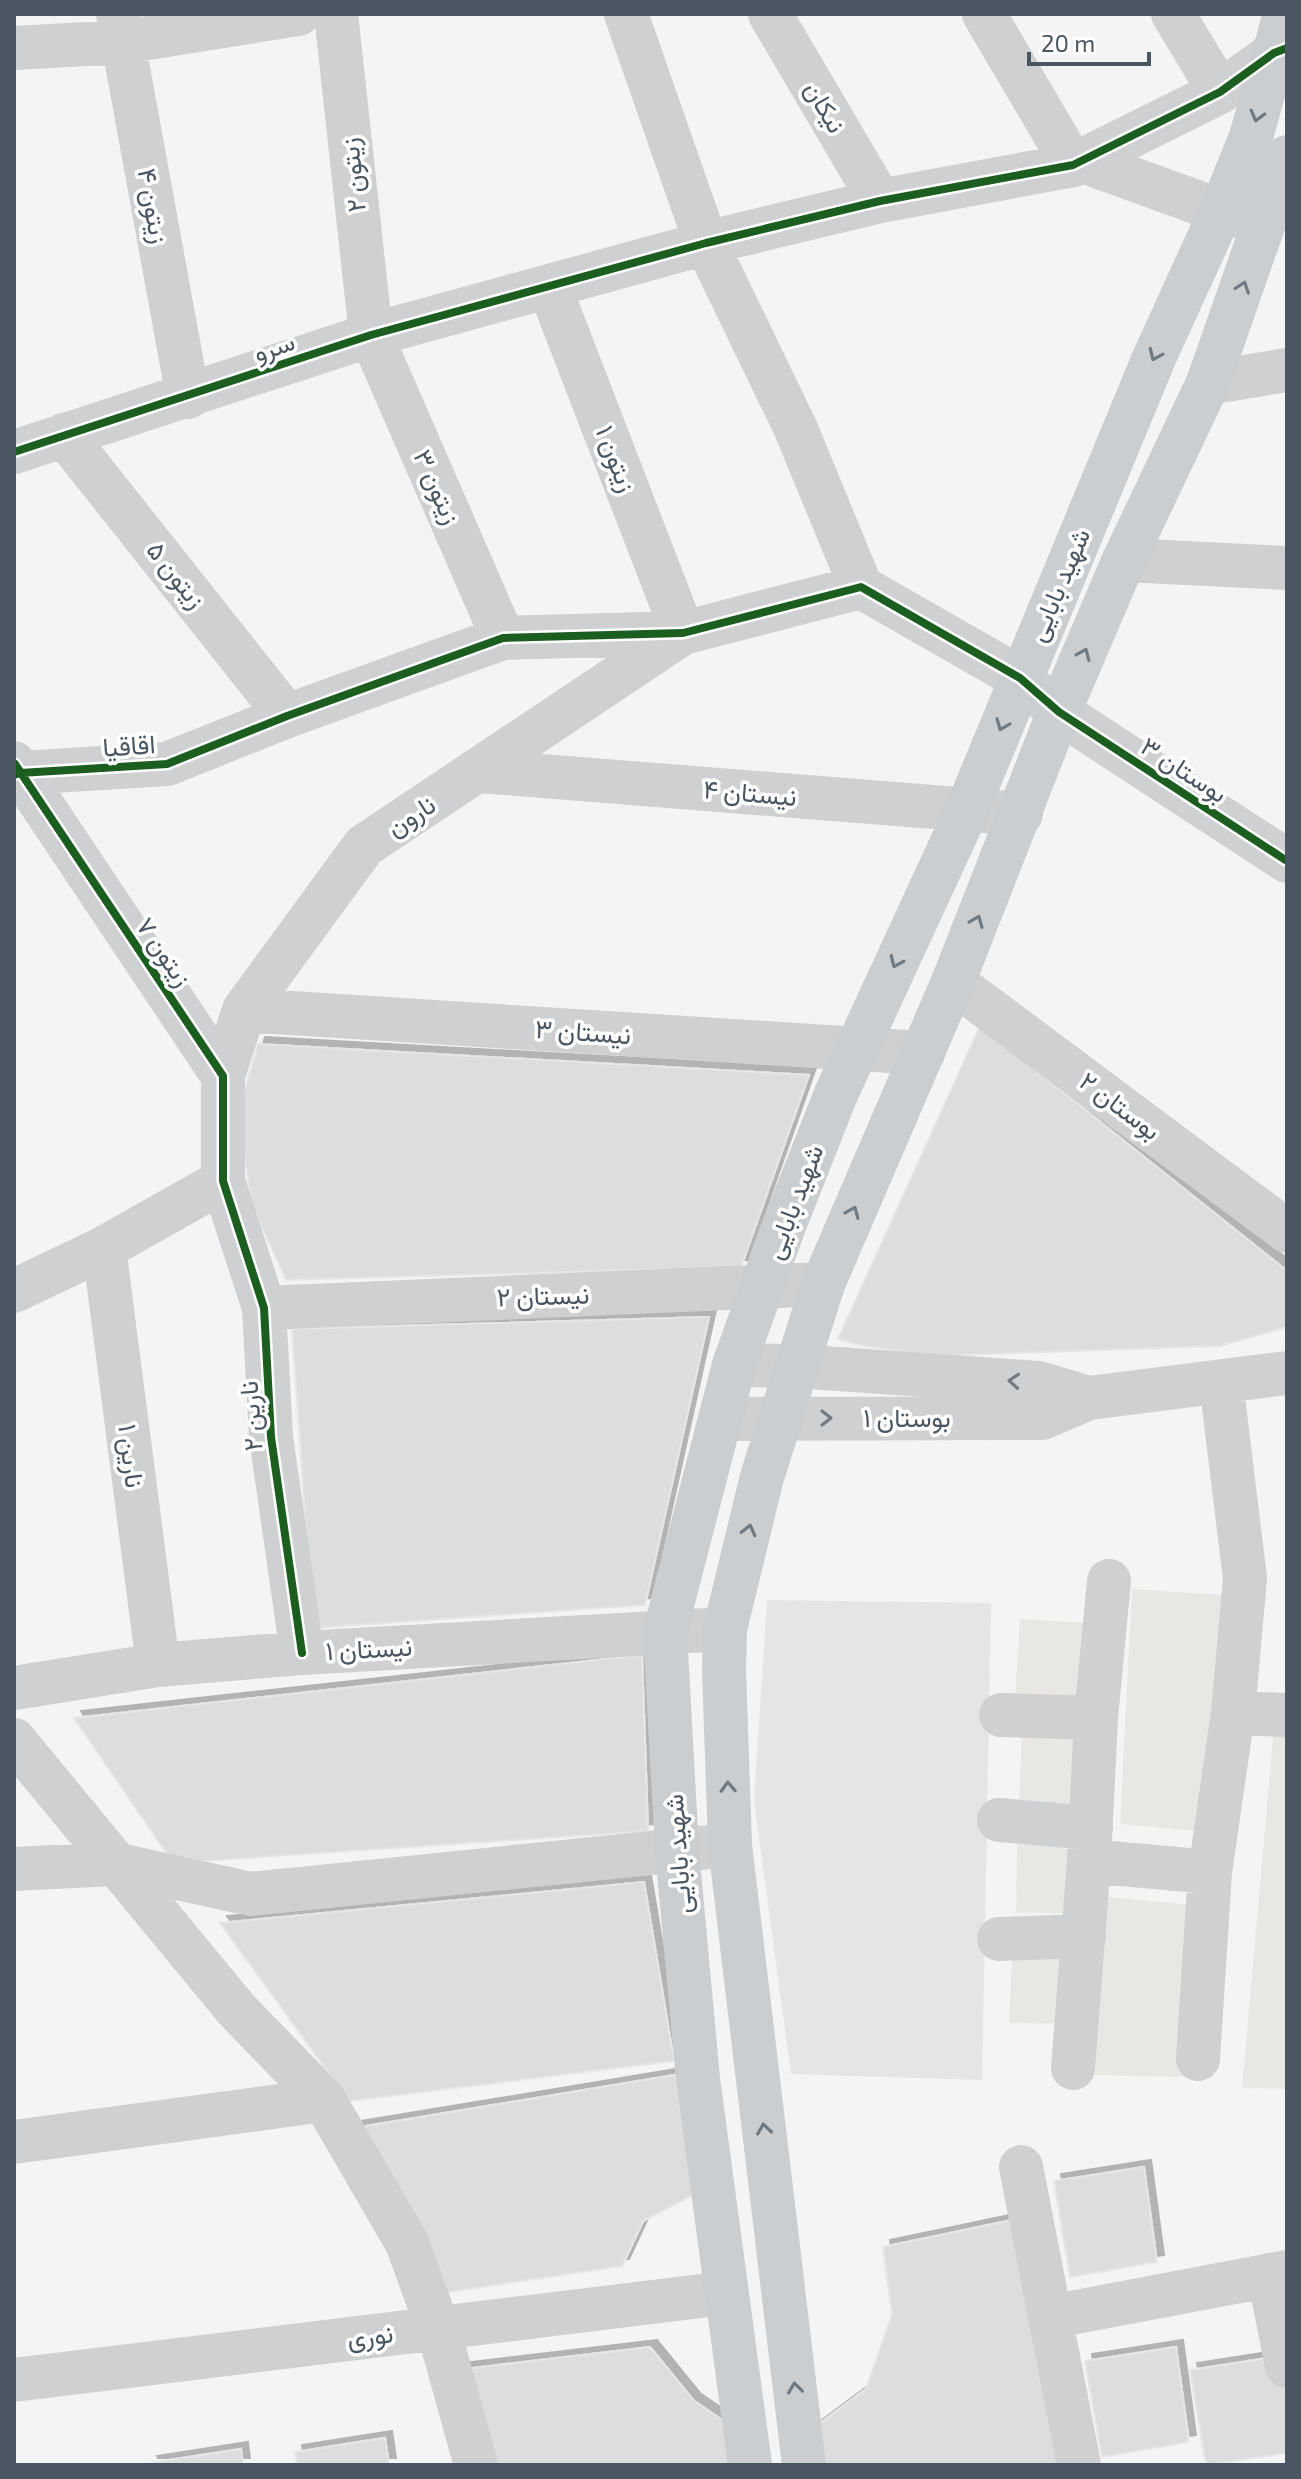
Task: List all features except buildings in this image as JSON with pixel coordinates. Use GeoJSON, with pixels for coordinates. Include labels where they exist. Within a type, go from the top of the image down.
{"type":"FeatureCollection","features":[{"type":"Feature","properties":{"kind":"main road","name":"شهید بابایی"},"geometry":{"type":"LineString","coordinates":[[750,2465],[698,2079],[677,1850],[665,1632],[734,1365],[761,1287],[856,1050],[967,810],[1154,358],[1221,211],[1251,137],[1282,38]]}},
{"type":"Feature","properties":{"kind":"main road","name":"شهید بابایی"},"geometry":{"type":"LineString","coordinates":[[804,2465],[730,1845],[725,1629],[762,1477],[823,1284],[953,982],[1059,712],[1124,560],[1208,383],[1287,157]]}},
{"type":"Feature","properties":{"kind":"street"},"geometry":{"type":"LineString","coordinates":[[14,48],[120,28],[298,14]]}},
{"type":"Feature","properties":{"kind":"street","name":"زیتون ۲"},"geometry":{"type":"LineString","coordinates":[[336,14],[371,335]]}},
{"type":"Feature","properties":{"kind":"street"},"geometry":{"type":"LineString","coordinates":[[626,14],[706,243],[795,427],[861,587],[683,633]]}},
{"type":"Feature","properties":{"kind":"street","name":"نیکان"},"geometry":{"type":"LineString","coordinates":[[770,14],[880,201]]}},
{"type":"Feature","properties":{"kind":"street"},"geometry":{"type":"LineString","coordinates":[[984,14],[1078,163],[1265,223]]}},
{"type":"Feature","properties":{"kind":"street"},"geometry":{"type":"LineString","coordinates":[[1173,14],[1220,92]]}},
{"type":"Feature","properties":{"kind":"street","name":"زیتون ۴"},"geometry":{"type":"LineString","coordinates":[[120,28],[188,397]]}},
{"type":"Feature","properties":{"kind":"street"},"geometry":{"type":"LineString","coordinates":[[1078,163],[1220,92],[1282,38]]}},
{"type":"Feature","properties":{"kind":"street","name":"سرو"},"geometry":{"type":"LineString","coordinates":[[14,452],[371,335],[706,243],[880,201],[1078,163]]}},
{"type":"Feature","properties":{"kind":"street","name":"زیتون ۱"},"geometry":{"type":"LineString","coordinates":[[549,286],[683,633]]}},
{"type":"Feature","properties":{"kind":"street","name":"زیتون ۳"},"geometry":{"type":"LineString","coordinates":[[371,335],[503,638]]}},
{"type":"Feature","properties":{"kind":"street"},"geometry":{"type":"LineString","coordinates":[[1208,383],[1287,370]]}},
{"type":"Feature","properties":{"kind":"street","name":"زیتون ۵"},"geometry":{"type":"LineString","coordinates":[[64,435],[287,716]]}},
{"type":"Feature","properties":{"kind":"street"},"geometry":{"type":"LineString","coordinates":[[1124,560],[1287,568]]}},
{"type":"Feature","properties":{"kind":"street","name":"بوستان ۳"},"geometry":{"type":"LineString","coordinates":[[861,587],[1020,678],[1059,712],[1287,861]]}},
{"type":"Feature","properties":{"kind":"street","name":"اقاقیا"},"geometry":{"type":"LineString","coordinates":[[16,770],[167,764],[287,716],[503,638],[683,633]]}},
{"type":"Feature","properties":{"kind":"street","name":"نارون"},"geometry":{"type":"LineString","coordinates":[[223,1076],[244,1010],[364,846],[683,633]]}},
{"type":"Feature","properties":{"kind":"street","name":"زیتون ۷"},"geometry":{"type":"LineString","coordinates":[[16,770],[223,1076]]}},
{"type":"Feature","properties":{"kind":"street","name":"نیستان ۴"},"geometry":{"type":"LineString","coordinates":[[480,771],[1021,814]]}},
{"type":"Feature","properties":{"kind":"street","name":"بوستان ۲"},"geometry":{"type":"LineString","coordinates":[[953,982],[1287,1231]]}},
{"type":"Feature","properties":{"kind":"street","name":"نیستان ۳"},"geometry":{"type":"LineString","coordinates":[[244,1010],[923,1053]]}},
{"type":"Feature","properties":{"kind":"street"},"geometry":{"type":"LineString","coordinates":[[21,1275],[104,1248],[223,1181],[223,1076]]}},
{"type":"Feature","properties":{"kind":"street","name":"نارین ۲"},"geometry":{"type":"LineString","coordinates":[[223,1181],[264,1308],[271,1437],[302,1653]]}},
{"type":"Feature","properties":{"kind":"street","name":"نارین ۱"},"geometry":{"type":"LineString","coordinates":[[104,1248],[158,1665]]}},
{"type":"Feature","properties":{"kind":"street","name":"نیستان ۲"},"geometry":{"type":"LineString","coordinates":[[264,1308],[823,1284]]}},
{"type":"Feature","properties":{"kind":"street","name":"بوستان ۱"},"geometry":{"type":"LineString","coordinates":[[734,1365],[795,1366],[1039,1383],[1089,1398]]}},
{"type":"Feature","properties":{"kind":"street","name":"بوستان ۱"},"geometry":{"type":"LineString","coordinates":[[720,1419],[1042,1418],[1089,1398],[1221,1382],[1285,1380]]}},
{"type":"Feature","properties":{"kind":"street"},"geometry":{"type":"LineString","coordinates":[[1198,2059],[1210,1872],[1233,1713],[1245,1578],[1221,1382]]}},
{"type":"Feature","properties":{"kind":"street"},"geometry":{"type":"LineString","coordinates":[[1073,2068],[1096,1718],[1109,1581]]}},
{"type":"Feature","properties":{"kind":"street","name":"نیستان ۱"},"geometry":{"type":"LineString","coordinates":[[14,1688],[158,1665],[302,1653],[725,1629]]}},
{"type":"Feature","properties":{"kind":"street"},"geometry":{"type":"LineString","coordinates":[[1233,1713],[1287,1715]]}},
{"type":"Feature","properties":{"kind":"street"},"geometry":{"type":"LineString","coordinates":[[1001,1715],[1096,1718]]}},
{"type":"Feature","properties":{"kind":"street"},"geometry":{"type":"LineString","coordinates":[[14,1740],[236,2009],[324,2100],[407,2243],[438,2328],[476,2465]]}},
{"type":"Feature","properties":{"kind":"street"},"geometry":{"type":"LineString","coordinates":[[999,1820],[1090,1845],[1210,1872]]}},
{"type":"Feature","properties":{"kind":"street"},"geometry":{"type":"LineString","coordinates":[[14,1869],[114,1864],[251,1894],[730,1845]]}},
{"type":"Feature","properties":{"kind":"street"},"geometry":{"type":"LineString","coordinates":[[999,1939],[1084,1936]]}},
{"type":"Feature","properties":{"kind":"street"},"geometry":{"type":"LineString","coordinates":[[14,2142],[324,2100]]}},
{"type":"Feature","properties":{"kind":"street"},"geometry":{"type":"LineString","coordinates":[[1021,2167],[1079,2465]]}},
{"type":"Feature","properties":{"kind":"street"},"geometry":{"type":"LineString","coordinates":[[1050,2317],[1278,2273],[1287,2366]]}},
{"type":"Feature","properties":{"kind":"street","name":"نوری"},"geometry":{"type":"LineString","coordinates":[[14,2380],[726,2293]]}},
{"type":"Feature","properties":{"kind":"shaded area"},"geometry":{"type":"Polygon","coordinates":[[[1132,1589],[1222,1595],[1207,1832],[1120,1824],[1132,1589]]]}},
{"type":"Feature","properties":{"kind":"shaded area"},"geometry":{"type":"Polygon","coordinates":[[[767,1600],[991,1603],[982,2080],[791,2074],[754,1801],[767,1600]]]}},
{"type":"Feature","properties":{"kind":"shaded area"},"geometry":{"type":"Polygon","coordinates":[[[1020,1619],[1088,1623],[1084,1704],[1015,1698],[1020,1619]]]}},
{"type":"Feature","properties":{"kind":"shaded area"},"geometry":{"type":"Polygon","coordinates":[[[1274,1728],[1287,1728],[1287,2089],[1242,2088],[1274,1728]]]}},
{"type":"Feature","properties":{"kind":"shaded area"},"geometry":{"type":"Polygon","coordinates":[[[1022,1733],[1085,1734],[1077,1810],[1019,1804],[1022,1733]]]}},
{"type":"Feature","properties":{"kind":"shaded area"},"geometry":{"type":"Polygon","coordinates":[[[1079,1842],[1073,1914],[1016,1912],[1017,1843],[1079,1842]]]}},
{"type":"Feature","properties":{"kind":"shaded area"},"geometry":{"type":"Polygon","coordinates":[[[1096,1896],[1194,1905],[1188,2077],[1090,2075],[1096,1896]]]}},
{"type":"Feature","properties":{"kind":"shaded area"},"geometry":{"type":"Polygon","coordinates":[[[1012,1956],[1079,1957],[1072,2024],[1009,2023],[1012,1956]]]}},
{"type":"Feature","properties":{"kind":"cycle path"},"geometry":{"type":"LineString","coordinates":[[14,452],[371,335],[706,243],[880,201],[1073,165],[1220,92],[1274,53],[1287,48]]}},
{"type":"Feature","properties":{"kind":"cycle path"},"geometry":{"type":"LineString","coordinates":[[14,775],[167,764],[287,716],[503,638],[683,633],[861,587],[1020,678],[1059,712],[1287,861]]}},
{"type":"Feature","properties":{"kind":"cycle path"},"geometry":{"type":"LineString","coordinates":[[15,764],[223,1076],[223,1181],[264,1308],[271,1437],[302,1653]]}}]}
